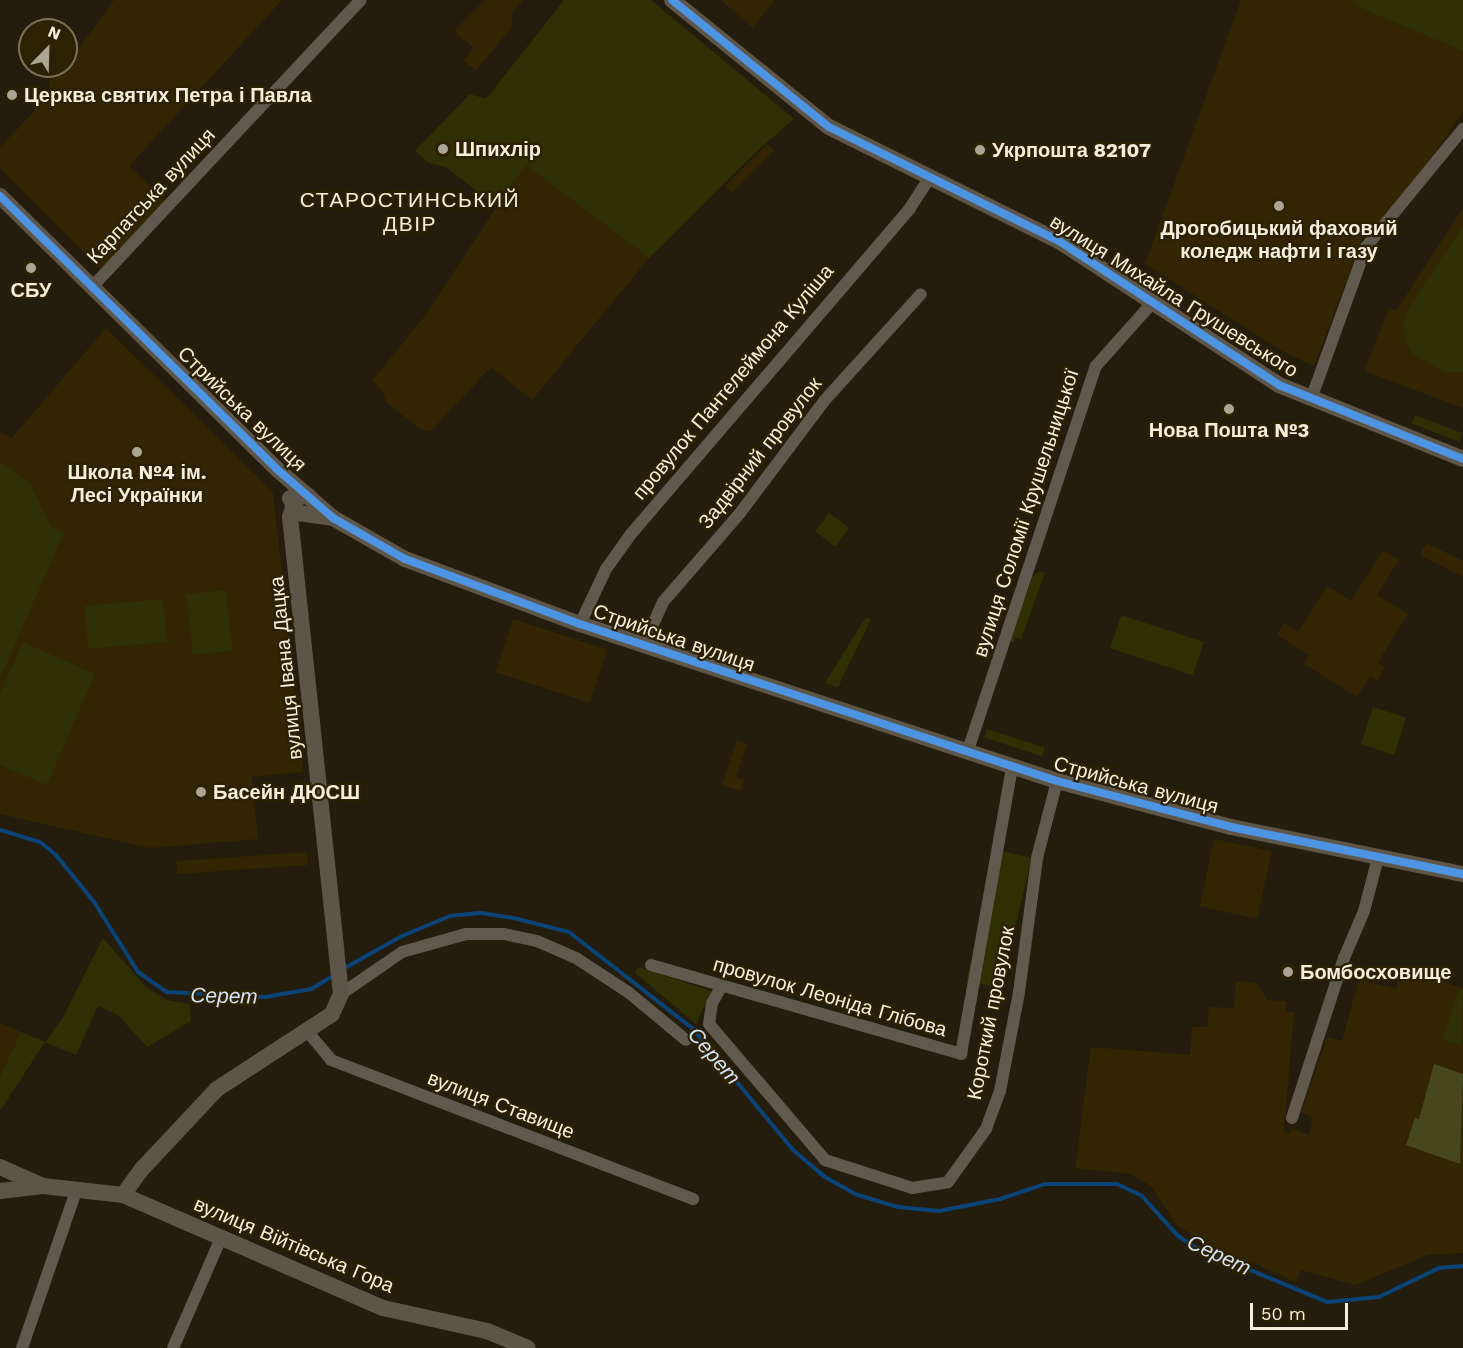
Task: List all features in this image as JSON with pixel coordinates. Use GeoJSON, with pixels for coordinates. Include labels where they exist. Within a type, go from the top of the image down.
{"type":"FeatureCollection","features":[{"type":"Feature","properties":{"kind":"street","name":"Карпатська вулиця"},"geometry":{"type":"LineString","coordinates":[[92,287],[361,0]]}},
{"type":"Feature","properties":{"kind":"street","name":"вулиця Михайла Грушевського"},"geometry":{"type":"LineString","coordinates":[[672,0],[817,119],[1059,241],[1256,372],[1311,399],[1463,459]]}},
{"type":"Feature","properties":{"kind":"street"},"geometry":{"type":"LineString","coordinates":[[1311,399],[1365,247],[1463,129]]}},
{"type":"Feature","properties":{"kind":"street","name":"провулок Пантелеймона Куліша"},"geometry":{"type":"LineString","coordinates":[[580,624],[606,569],[631,534],[916,200],[932,176]]}},
{"type":"Feature","properties":{"kind":"street","name":"Стрийська вулиця"},"geometry":{"type":"LineString","coordinates":[[0,196],[278,471],[333,518],[405,559],[580,624],[1057,781],[1220,825],[1463,874]]}},
{"type":"Feature","properties":{"kind":"street","name":"Задвірний провулок"},"geometry":{"type":"LineString","coordinates":[[644,645],[663,602],[740,513],[824,402],[921,294]]}},
{"type":"Feature","properties":{"kind":"street","name":"вулиця Соломії Крушельницької"},"geometry":{"type":"LineString","coordinates":[[967,753],[1096,366],[1153,302]]}},
{"type":"Feature","properties":{"kind":"street","name":"Стрийська вулиця"},"geometry":{"type":"LineString","coordinates":[[278,471],[299,510],[333,518]]}},
{"type":"Feature","properties":{"kind":"street"},"geometry":{"type":"LineString","coordinates":[[299,510],[298,495],[309,496]]}},
{"type":"Feature","properties":{"kind":"street","name":"вулиця Івана Дацка"},"geometry":{"type":"LineString","coordinates":[[299,510],[292,539],[340,953],[341,988]]}},
{"type":"Feature","properties":{"kind":"street","name":"провулок Леоніда Глібова"},"geometry":{"type":"LineString","coordinates":[[651,965],[721,987],[961,1054],[1012,767]]}},
{"type":"Feature","properties":{"kind":"street","name":"Короткий провулок"},"geometry":{"type":"LineString","coordinates":[[721,987],[712,1003],[709,1024],[825,1160],[912,1188],[948,1182],[986,1129],[1000,1091],[1019,992],[1037,858],[1057,781]]}},
{"type":"Feature","properties":{"kind":"street"},"geometry":{"type":"LineString","coordinates":[[1292,1118],[1344,958],[1364,911],[1378,858]]}},
{"type":"Feature","properties":{"kind":"street"},"geometry":{"type":"LineString","coordinates":[[123,1195],[141,1170],[217,1089],[332,1014],[341,988],[402,952],[466,934],[504,934],[537,941],[576,958],[628,992],[686,1040]]}},
{"type":"Feature","properties":{"kind":"street","name":"вулиця Ставище"},"geometry":{"type":"LineString","coordinates":[[307,1031],[331,1060],[693,1199]]}},
{"type":"Feature","properties":{"kind":"street","name":"вулиця Війтівська Гора"},"geometry":{"type":"LineString","coordinates":[[0,1167],[43,1186]]}},
{"type":"Feature","properties":{"kind":"street","name":"вулиця Війтівська Гора"},"geometry":{"type":"LineString","coordinates":[[0,1191],[43,1186],[77,1188],[123,1195],[222,1236],[383,1308],[528,1348]]}},
{"type":"Feature","properties":{"kind":"street"},"geometry":{"type":"LineString","coordinates":[[22,1348],[77,1188]]}},
{"type":"Feature","properties":{"kind":"street"},"geometry":{"type":"LineString","coordinates":[[173,1348],[222,1236]]}},
{"type":"Feature","properties":{"kind":"shaded area"},"geometry":{"type":"Polygon","coordinates":[[[114,0],[282,0],[129,166],[166,202],[102,270],[0,168],[0,147],[50,95],[50,78],[78,78],[78,50],[114,0]]]}},
{"type":"Feature","properties":{"kind":"shaded area"},"geometry":{"type":"Polygon","coordinates":[[[485,0],[523,0],[511,14],[513,26],[476,70],[463,61],[474,48],[454,31],[485,0]]]}},
{"type":"Feature","properties":{"kind":"shaded area"},"geometry":{"type":"Polygon","coordinates":[[[564,0],[651,0],[794,119],[756,152],[649,258],[526,165],[496,206],[446,167],[429,163],[415,151],[470,94],[486,99],[564,0]]]}},
{"type":"Feature","properties":{"kind":"shaded area"},"geometry":{"type":"Polygon","coordinates":[[[721,0],[774,0],[753,28],[721,0]]]}},
{"type":"Feature","properties":{"kind":"shaded area","name":"Дрогобицький фаховий коледж нафти і газу"},"geometry":{"type":"Polygon","coordinates":[[[1241,0],[1463,0],[1463,111],[1424,170],[1361,242],[1314,366],[1282,351],[1145,264],[1241,0]]]}},
{"type":"Feature","properties":{"kind":"shaded area"},"geometry":{"type":"Polygon","coordinates":[[[1354,0],[1463,0],[1463,51],[1359,7],[1354,0]]]}},
{"type":"Feature","properties":{"kind":"shaded area"},"geometry":{"type":"Polygon","coordinates":[[[767,144],[774,151],[732,193],[725,186],[767,144]]]}},
{"type":"Feature","properties":{"kind":"shaded area"},"geometry":{"type":"Polygon","coordinates":[[[525,164],[649,258],[532,400],[491,367],[430,432],[419,428],[386,402],[383,391],[372,381],[424,317],[525,164]]]}},
{"type":"Feature","properties":{"kind":"shaded area"},"geometry":{"type":"Polygon","coordinates":[[[1463,208],[1463,408],[1364,371],[1389,308],[1396,311],[1463,208]]]}},
{"type":"Feature","properties":{"kind":"shaded area"},"geometry":{"type":"Polygon","coordinates":[[[1463,226],[1463,372],[1445,372],[1413,354],[1405,339],[1403,322],[1412,302],[1463,226]]]}},
{"type":"Feature","properties":{"kind":"shaded area"},"geometry":{"type":"Polygon","coordinates":[[[106,328],[273,492],[303,772],[252,777],[258,839],[150,848],[0,814],[0,432],[12,438],[106,328]]]}},
{"type":"Feature","properties":{"kind":"shaded area"},"geometry":{"type":"Polygon","coordinates":[[[1415,415],[1463,433],[1459,442],[1412,423],[1415,415]]]}},
{"type":"Feature","properties":{"kind":"shaded area"},"geometry":{"type":"Polygon","coordinates":[[[0,462],[30,483],[51,527],[64,533],[0,678],[0,462]]]}},
{"type":"Feature","properties":{"kind":"shaded area"},"geometry":{"type":"Polygon","coordinates":[[[829,513],[849,528],[835,546],[815,531],[829,513]]]}},
{"type":"Feature","properties":{"kind":"shaded area"},"geometry":{"type":"Polygon","coordinates":[[[1426,543],[1463,561],[1463,577],[1420,555],[1426,543]]]}},
{"type":"Feature","properties":{"kind":"shaded area"},"geometry":{"type":"Polygon","coordinates":[[[1383,550],[1399,560],[1377,595],[1408,614],[1378,662],[1385,667],[1377,680],[1370,676],[1357,697],[1304,664],[1309,655],[1277,635],[1284,623],[1298,632],[1327,586],[1351,601],[1383,550]]]}},
{"type":"Feature","properties":{"kind":"shaded area"},"geometry":{"type":"Polygon","coordinates":[[[1038,572],[1045,573],[1021,639],[1015,637],[1013,644],[1010,639],[1033,576],[1038,572]]]}},
{"type":"Feature","properties":{"kind":"shaded area"},"geometry":{"type":"Polygon","coordinates":[[[226,590],[232,651],[193,655],[186,594],[226,590]]]}},
{"type":"Feature","properties":{"kind":"shaded area"},"geometry":{"type":"Polygon","coordinates":[[[163,599],[167,642],[88,649],[84,606],[163,599]]]}},
{"type":"Feature","properties":{"kind":"shaded area"},"geometry":{"type":"Polygon","coordinates":[[[1121,615],[1204,642],[1193,675],[1110,648],[1121,615]]]}},
{"type":"Feature","properties":{"kind":"shaded area"},"geometry":{"type":"Polygon","coordinates":[[[866,617],[871,619],[838,687],[825,683],[866,617]]]}},
{"type":"Feature","properties":{"kind":"shaded area"},"geometry":{"type":"Polygon","coordinates":[[[513,619],[607,650],[590,703],[496,672],[513,619]]]}},
{"type":"Feature","properties":{"kind":"shaded area"},"geometry":{"type":"Polygon","coordinates":[[[23,642],[95,674],[47,785],[0,765],[0,694],[23,642]]]}},
{"type":"Feature","properties":{"kind":"shaded area"},"geometry":{"type":"Polygon","coordinates":[[[1373,707],[1406,718],[1394,755],[1361,744],[1373,707]]]}},
{"type":"Feature","properties":{"kind":"shaded area"},"geometry":{"type":"Polygon","coordinates":[[[987,729],[1045,748],[1042,756],[984,738],[987,729]]]}},
{"type":"Feature","properties":{"kind":"shaded area"},"geometry":{"type":"Polygon","coordinates":[[[737,740],[747,744],[736,777],[744,780],[740,791],[722,785],[737,740]]]}},
{"type":"Feature","properties":{"kind":"shaded area"},"geometry":{"type":"Polygon","coordinates":[[[1214,839],[1272,851],[1257,919],[1200,906],[1214,839]]]}},
{"type":"Feature","properties":{"kind":"shaded area"},"geometry":{"type":"Polygon","coordinates":[[[999,850],[1032,858],[1000,988],[967,980],[999,850]]]}},
{"type":"Feature","properties":{"kind":"shaded area"},"geometry":{"type":"Polygon","coordinates":[[[307,852],[308,865],[177,874],[176,861],[307,852]]]}},
{"type":"Feature","properties":{"kind":"shaded area"},"geometry":{"type":"Polygon","coordinates":[[[103,938],[147,988],[167,1000],[189,1004],[191,1021],[147,1047],[118,1015],[98,1006],[76,1055],[45,1042],[62,1019],[103,938]]]}},
{"type":"Feature","properties":{"kind":"shaded area"},"geometry":{"type":"Polygon","coordinates":[[[638,967],[711,991],[696,1024],[635,973],[638,967]]]}},
{"type":"Feature","properties":{"kind":"shaded area"},"geometry":{"type":"Polygon","coordinates":[[[1402,970],[1463,988],[1463,1253],[1428,1255],[1355,1285],[1301,1270],[1296,1282],[1197,1239],[1175,1223],[1151,1186],[1131,1174],[1075,1168],[1091,1047],[1190,1055],[1192,1027],[1207,1027],[1209,1007],[1234,1008],[1236,981],[1257,983],[1267,1000],[1286,1001],[1286,1012],[1294,1012],[1284,1132],[1289,1134],[1292,1128],[1309,1135],[1313,1117],[1301,1113],[1327,1037],[1342,1041],[1359,979],[1396,989],[1402,970]]]}},
{"type":"Feature","properties":{"kind":"shaded area"},"geometry":{"type":"Polygon","coordinates":[[[1459,989],[1463,990],[1461,1045],[1442,1039],[1459,989]]]}},
{"type":"Feature","properties":{"kind":"shaded area"},"geometry":{"type":"Polygon","coordinates":[[[0,1023],[21,1032],[0,1076],[0,1023]]]}},
{"type":"Feature","properties":{"kind":"shaded area"},"geometry":{"type":"Polygon","coordinates":[[[21,1032],[45,1042],[0,1111],[0,1076],[21,1032]]]}},
{"type":"Feature","properties":{"kind":"shaded area"},"geometry":{"type":"Polygon","coordinates":[[[1434,1064],[1463,1074],[1460,1164],[1406,1145],[1415,1118],[1419,1119],[1434,1064]]]}},
{"type":"Feature","properties":{"kind":"waterway","name":"Серет"},"geometry":{"type":"LineString","coordinates":[[0,830],[40,842],[56,855],[94,902],[138,972],[167,992],[265,997],[311,989],[334,975]]}},
{"type":"Feature","properties":{"kind":"waterway","name":"Серет"},"geometry":{"type":"LineString","coordinates":[[343,969],[402,936],[450,916],[481,913],[514,918],[569,932],[693,1029],[793,1150],[825,1177],[858,1195],[898,1207],[939,1211],[1000,1199],[1045,1184],[1117,1184],[1141,1195],[1177,1235],[1193,1246],[1327,1302],[1379,1297],[1439,1268],[1463,1266]]}},
{"type":"Feature","properties":{"kind":"cycle path"},"geometry":{"type":"LineString","coordinates":[[672,0],[829,127],[1059,241],[1279,385],[1463,459]]}},
{"type":"Feature","properties":{"kind":"cycle path"},"geometry":{"type":"LineString","coordinates":[[0,196],[278,470],[333,518],[405,559],[580,624],[1057,781],[1231,827],[1463,874]]}},
{"type":"Feature","properties":{"kind":"place","name":"Церква святих Петра і Павла"},"geometry":{"type":"Point","coordinates":[12,95]}},
{"type":"Feature","properties":{"kind":"place","name":"Шпихлір"},"geometry":{"type":"Point","coordinates":[443,149]}},
{"type":"Feature","properties":{"kind":"place","name":"Укрпошта 82107"},"geometry":{"type":"Point","coordinates":[980,150]}},
{"type":"Feature","properties":{"kind":"place","name":"Дрогобицький фаховий коледж нафти і газу"},"geometry":{"type":"Point","coordinates":[1279,206]}},
{"type":"Feature","properties":{"kind":"place","name":"СБУ"},"geometry":{"type":"Point","coordinates":[31,268]}},
{"type":"Feature","properties":{"kind":"place","name":"Нова Пошта №3"},"geometry":{"type":"Point","coordinates":[1229,409]}},
{"type":"Feature","properties":{"kind":"place","name":"Школа №4 ім. Лесі Українки"},"geometry":{"type":"Point","coordinates":[137,452]}},
{"type":"Feature","properties":{"kind":"place","name":"Басейн ДЮСШ"},"geometry":{"type":"Point","coordinates":[201,792]}},
{"type":"Feature","properties":{"kind":"place","name":"Бомбосховище"},"geometry":{"type":"Point","coordinates":[1288,972]}},
{"type":"Feature","properties":{"kind":"district","name":"СТАРОСТИНСЬКИЙ ДВІР"},"geometry":{"type":"Point","coordinates":[410,212]}}]}
